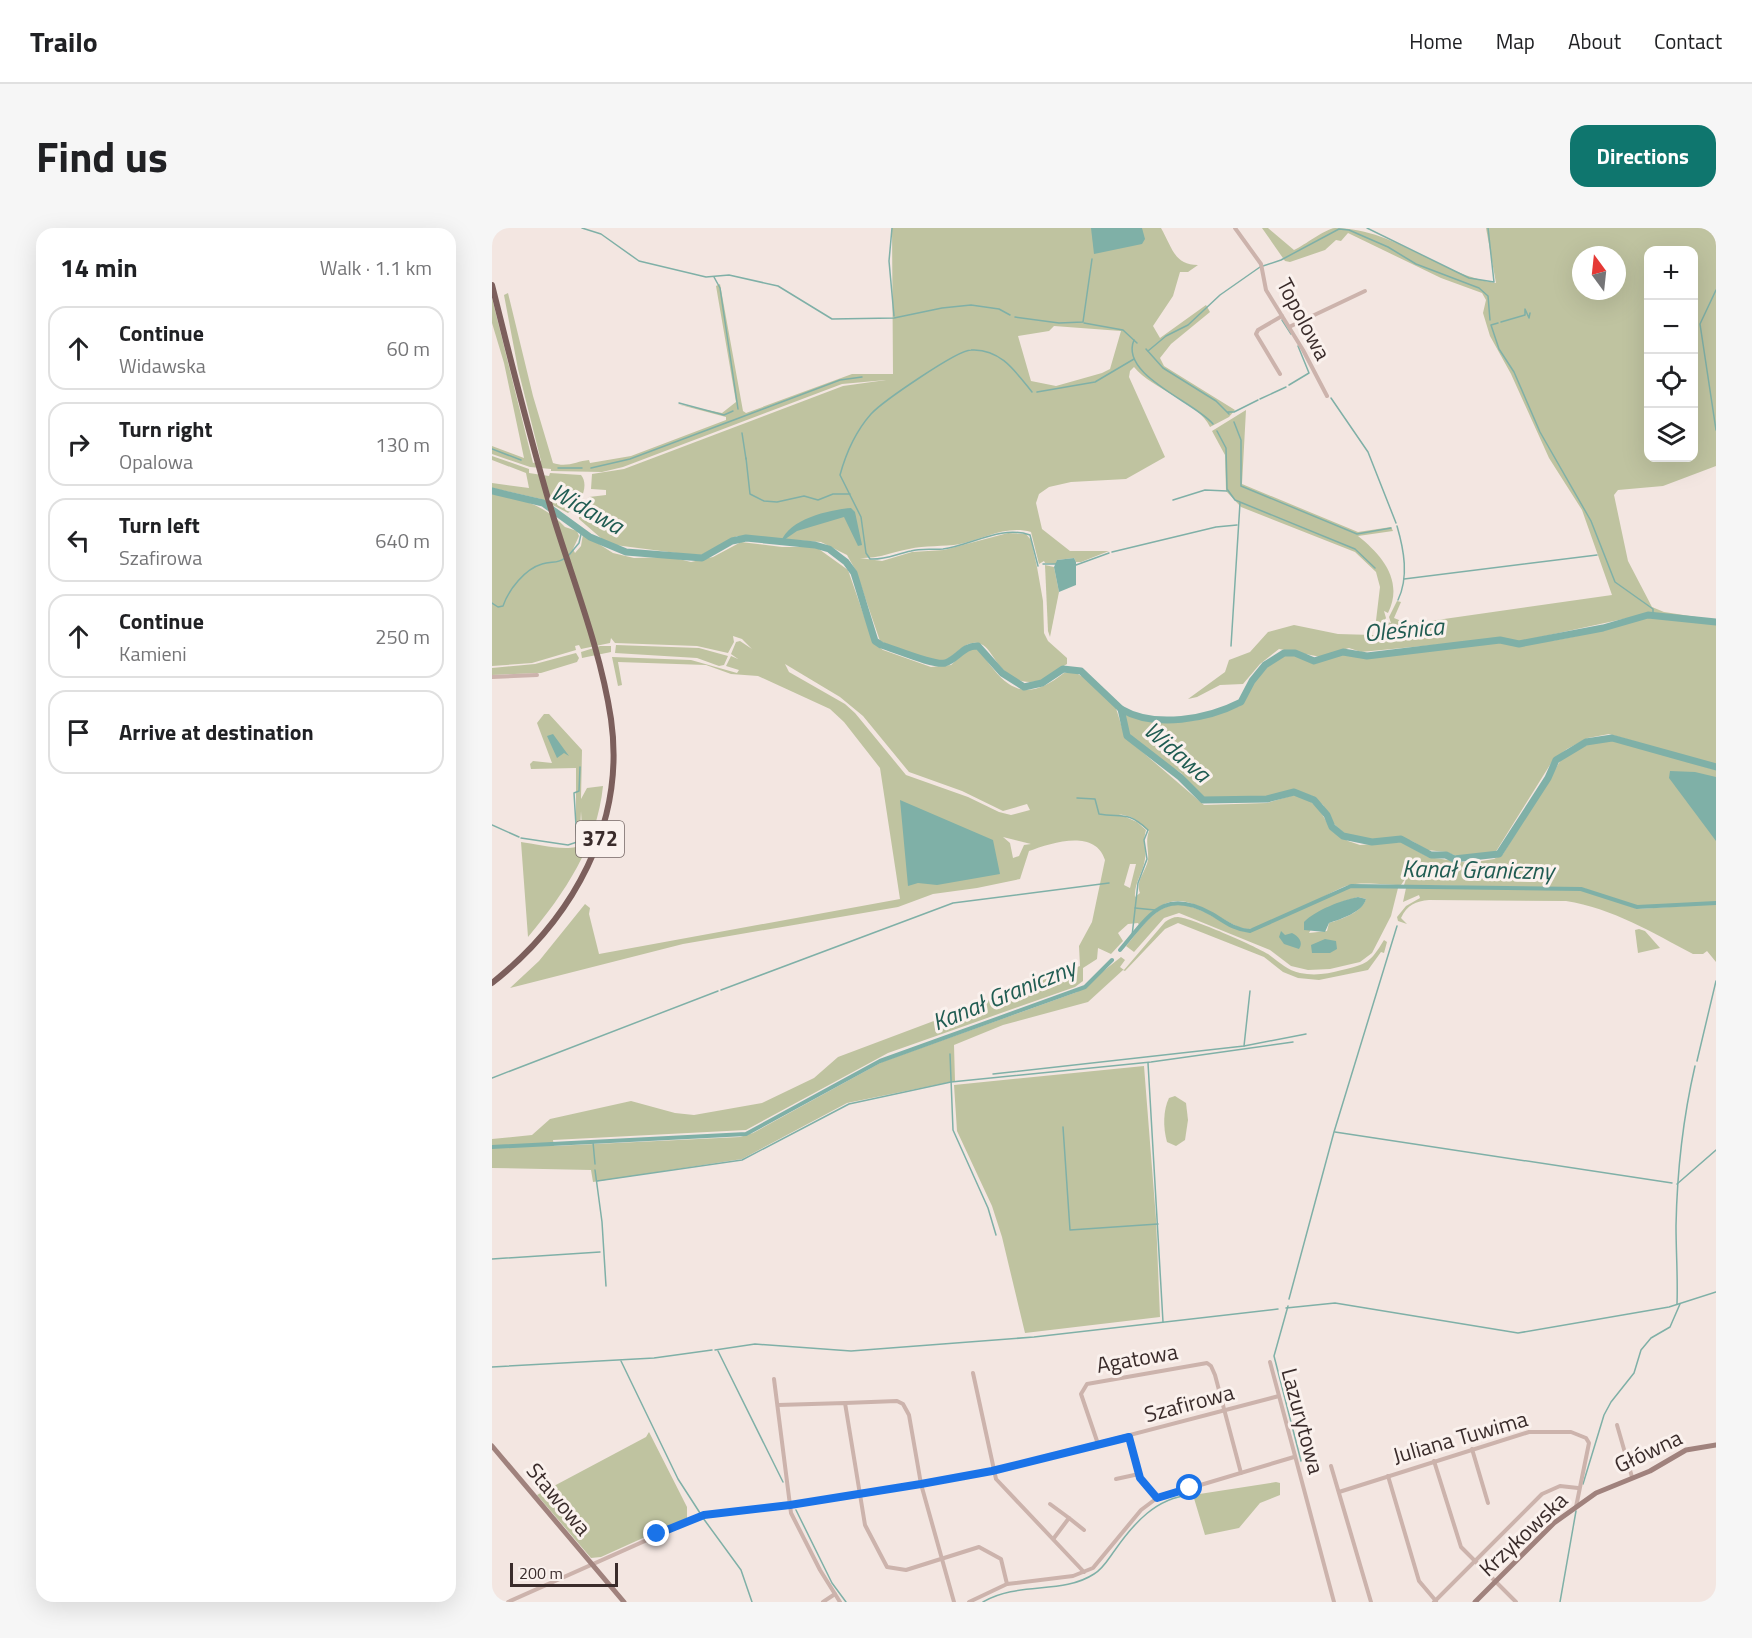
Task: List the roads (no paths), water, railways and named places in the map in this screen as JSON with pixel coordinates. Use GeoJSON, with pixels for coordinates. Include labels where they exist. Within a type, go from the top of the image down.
{"type":"FeatureCollection","features":[{"type":"Feature","properties":{"kind":"main road","name":"372"},"geometry":{"type":"LineString","coordinates":[[492,285],[537,462],[598,660],[611,718],[614,758],[610,794],[600,840],[575,891],[558,916],[533,945],[492,983]]}},
{"type":"Feature","properties":{"kind":"street","name":"Topolowa"},"geometry":{"type":"LineString","coordinates":[[1235,228],[1262,265],[1264,286],[1327,396]]}},
{"type":"Feature","properties":{"kind":"street"},"geometry":{"type":"LineString","coordinates":[[1289,327],[1365,291]]}},
{"type":"Feature","properties":{"kind":"street"},"geometry":{"type":"LineString","coordinates":[[1280,374],[1256,334],[1258,330],[1282,316]]}},
{"type":"Feature","properties":{"kind":"street"},"geometry":{"type":"LineString","coordinates":[[492,676],[537,675]]}},
{"type":"Feature","properties":{"kind":"street","name":"Lazurytowa"},"geometry":{"type":"LineString","coordinates":[[1270,1362],[1334,1602]]}},
{"type":"Feature","properties":{"kind":"street","name":"Agatowa"},"geometry":{"type":"LineString","coordinates":[[1098,1444],[1081,1394],[1087,1384],[1207,1364],[1214,1370],[1225,1410]]}},
{"type":"Feature","properties":{"kind":"street"},"geometry":{"type":"LineString","coordinates":[[973,1373],[992,1471],[996,1479],[1084,1572]]}},
{"type":"Feature","properties":{"kind":"street"},"geometry":{"type":"LineString","coordinates":[[774,1379],[791,1513],[819,1570],[840,1602]]}},
{"type":"Feature","properties":{"kind":"street","name":"Szafirowa"},"geometry":{"type":"LineString","coordinates":[[508,1602],[704,1515],[790,1505],[992,1471],[1279,1396]]}},
{"type":"Feature","properties":{"kind":"street"},"geometry":{"type":"LineString","coordinates":[[778,1405],[897,1401],[903,1404],[909,1415],[921,1484],[954,1602]]}},
{"type":"Feature","properties":{"kind":"street"},"geometry":{"type":"LineString","coordinates":[[845,1403],[865,1526],[887,1567],[900,1571],[979,1547],[1001,1559],[1007,1584]]}},
{"type":"Feature","properties":{"kind":"street"},"geometry":{"type":"LineString","coordinates":[[1225,1410],[1241,1473]]}},
{"type":"Feature","properties":{"kind":"street"},"geometry":{"type":"LineString","coordinates":[[1617,1425],[1632,1477]]}},
{"type":"Feature","properties":{"kind":"street","name":"Juliana Tuwima"},"geometry":{"type":"LineString","coordinates":[[1339,1492],[1519,1434],[1540,1431],[1571,1432],[1586,1438],[1589,1443],[1578,1488]]}},
{"type":"Feature","properties":{"kind":"street"},"geometry":{"type":"LineString","coordinates":[[1129,1437],[1139,1473],[1157,1498]]}},
{"type":"Feature","properties":{"kind":"street","name":"Główna"},"geometry":{"type":"LineString","coordinates":[[1596,1493],[1653,1469],[1691,1448],[1716,1445]]}},
{"type":"Feature","properties":{"kind":"street","name":"Stawowa"},"geometry":{"type":"LineString","coordinates":[[492,1446],[624,1602]]}},
{"type":"Feature","properties":{"kind":"street"},"geometry":{"type":"LineString","coordinates":[[1472,1449],[1488,1503]]}},
{"type":"Feature","properties":{"kind":"street"},"geometry":{"type":"LineString","coordinates":[[969,1602],[1007,1584],[1064,1578],[1093,1568],[1141,1510],[1157,1498],[1294,1457]]}},
{"type":"Feature","properties":{"kind":"street"},"geometry":{"type":"LineString","coordinates":[[1434,1461],[1457,1541],[1512,1601]]}},
{"type":"Feature","properties":{"kind":"street"},"geometry":{"type":"LineString","coordinates":[[1331,1466],[1371,1602]]}},
{"type":"Feature","properties":{"kind":"street"},"geometry":{"type":"LineString","coordinates":[[1116,1479],[1139,1473]]}},
{"type":"Feature","properties":{"kind":"street"},"geometry":{"type":"LineString","coordinates":[[1388,1476],[1419,1581],[1435,1601],[1542,1494],[1560,1486],[1578,1488],[1576,1507]]}},
{"type":"Feature","properties":{"kind":"street","name":"Krzykowska"},"geometry":{"type":"LineString","coordinates":[[1475,1602],[1554,1523],[1596,1493]]}},
{"type":"Feature","properties":{"kind":"street"},"geometry":{"type":"LineString","coordinates":[[1050,1504],[1084,1530]]}},
{"type":"Feature","properties":{"kind":"street"},"geometry":{"type":"LineString","coordinates":[[1053,1538],[1069,1518]]}},
{"type":"Feature","properties":{"kind":"street"},"geometry":{"type":"LineString","coordinates":[[823,1602],[835,1594]]}},
{"type":"Feature","properties":{"kind":"street"},"geometry":{"type":"LineString","coordinates":[[492,1595],[495,1602]]}},
{"type":"Feature","properties":{"kind":"water"},"geometry":{"type":"Polygon","coordinates":[[[1091,228],[1142,228],[1145,239],[1142,244],[1094,254],[1091,228]]]}},
{"type":"Feature","properties":{"kind":"water"},"geometry":{"type":"Polygon","coordinates":[[[851,508],[855,512],[862,545],[858,546],[844,517],[797,531],[781,542],[792,527],[810,517],[851,508]]]}},
{"type":"Feature","properties":{"kind":"water"},"geometry":{"type":"Polygon","coordinates":[[[1074,558],[1076,585],[1059,592],[1054,567],[1057,560],[1074,558]]]}},
{"type":"Feature","properties":{"kind":"water"},"geometry":{"type":"Polygon","coordinates":[[[553,734],[569,756],[564,753],[557,758],[547,736],[553,734]]]}},
{"type":"Feature","properties":{"kind":"water"},"geometry":{"type":"Polygon","coordinates":[[[1670,771],[1695,772],[1716,777],[1716,841],[1669,778],[1670,771]]]}},
{"type":"Feature","properties":{"kind":"water"},"geometry":{"type":"Polygon","coordinates":[[[900,800],[993,840],[1000,874],[937,885],[918,883],[908,886],[900,800]]]}},
{"type":"Feature","properties":{"kind":"water"},"geometry":{"type":"Polygon","coordinates":[[[1358,897],[1366,899],[1361,908],[1329,923],[1325,932],[1304,930],[1304,922],[1315,913],[1358,897]]]}},
{"type":"Feature","properties":{"kind":"water"},"geometry":{"type":"Polygon","coordinates":[[[1281,931],[1285,935],[1292,933],[1298,938],[1301,942],[1299,949],[1284,944],[1279,937],[1281,931]]]}},
{"type":"Feature","properties":{"kind":"water"},"geometry":{"type":"Polygon","coordinates":[[[1325,939],[1336,941],[1337,949],[1330,953],[1312,953],[1311,945],[1325,939]]]}},
{"type":"Feature","properties":{"kind":"waterway"},"geometry":{"type":"LineString","coordinates":[[582,228],[601,234],[639,261],[706,277],[729,275],[778,286],[832,319],[894,318],[942,308],[971,305],[999,309],[1010,315]]}},
{"type":"Feature","properties":{"kind":"waterway"},"geometry":{"type":"LineString","coordinates":[[892,228],[889,261],[894,316]]}},
{"type":"Feature","properties":{"kind":"waterway"},"geometry":{"type":"LineString","coordinates":[[1367,228],[1469,278],[1494,282],[1488,228]]}},
{"type":"Feature","properties":{"kind":"waterway"},"geometry":{"type":"LineString","coordinates":[[1148,351],[1166,336],[1188,325],[1220,295],[1260,267],[1281,260],[1339,229],[1349,230],[1388,247],[1416,264],[1479,288],[1488,296],[1490,320]]}},
{"type":"Feature","properties":{"kind":"waterway"},"geometry":{"type":"LineString","coordinates":[[1015,317],[1059,323],[1083,322],[1092,259]]}},
{"type":"Feature","properties":{"kind":"waterway"},"geometry":{"type":"LineString","coordinates":[[714,277],[720,288],[738,409]]}},
{"type":"Feature","properties":{"kind":"waterway"},"geometry":{"type":"LineString","coordinates":[[1716,290],[1700,324],[1716,430]]}},
{"type":"Feature","properties":{"kind":"waterway"},"geometry":{"type":"LineString","coordinates":[[1501,322],[1525,315],[1525,309],[1529,318],[1530,313]]}},
{"type":"Feature","properties":{"kind":"waterway"},"geometry":{"type":"LineString","coordinates":[[1282,320],[1291,334]]}},
{"type":"Feature","properties":{"kind":"waterway"},"geometry":{"type":"LineString","coordinates":[[1084,323],[1123,330],[1137,343]]}},
{"type":"Feature","properties":{"kind":"waterway"},"geometry":{"type":"LineString","coordinates":[[1498,323],[1491,325],[1499,349],[1514,372],[1540,432],[1591,521],[1615,582],[1653,609],[1653,616]]}},
{"type":"Feature","properties":{"kind":"waterway"},"geometry":{"type":"LineString","coordinates":[[1134,340],[1132,353],[1137,365],[1161,387],[1213,424]]}},
{"type":"Feature","properties":{"kind":"waterway"},"geometry":{"type":"LineString","coordinates":[[1289,385],[1309,373],[1298,346]]}},
{"type":"Feature","properties":{"kind":"waterway"},"geometry":{"type":"LineString","coordinates":[[1146,349],[1163,368],[1216,401],[1229,414]]}},
{"type":"Feature","properties":{"kind":"waterway"},"geometry":{"type":"LineString","coordinates":[[1032,392],[1013,369],[999,357],[981,350],[963,352],[920,378],[871,414],[852,443],[840,475],[861,517],[866,553],[870,559],[886,558],[915,550],[954,547],[1008,532],[1030,535],[1038,566]]}},
{"type":"Feature","properties":{"kind":"waterway"},"geometry":{"type":"LineString","coordinates":[[1037,392],[1095,382],[1134,359]]}},
{"type":"Feature","properties":{"kind":"waterway"},"geometry":{"type":"LineString","coordinates":[[591,468],[630,459],[840,380],[862,377]]}},
{"type":"Feature","properties":{"kind":"waterway"},"geometry":{"type":"LineString","coordinates":[[1260,399],[1286,387]]}},
{"type":"Feature","properties":{"kind":"waterway"},"geometry":{"type":"LineString","coordinates":[[1331,398],[1368,452],[1396,523]]}},
{"type":"Feature","properties":{"kind":"waterway"},"geometry":{"type":"LineString","coordinates":[[1228,412],[1234,412],[1258,400]]}},
{"type":"Feature","properties":{"kind":"waterway"},"geometry":{"type":"LineString","coordinates":[[679,403],[724,415],[733,411]]}},
{"type":"Feature","properties":{"kind":"waterway"},"geometry":{"type":"LineString","coordinates":[[1234,422],[1241,440],[1241,486],[1357,534],[1391,528]]}},
{"type":"Feature","properties":{"kind":"waterway"},"geometry":{"type":"LineString","coordinates":[[1217,431],[1226,448],[1227,489],[1235,500],[1355,549],[1375,568]]}},
{"type":"Feature","properties":{"kind":"waterway"},"geometry":{"type":"LineString","coordinates":[[742,433],[746,459]]}},
{"type":"Feature","properties":{"kind":"waterway"},"geometry":{"type":"LineString","coordinates":[[492,449],[521,460]]}},
{"type":"Feature","properties":{"kind":"waterway"},"geometry":{"type":"LineString","coordinates":[[746,458],[750,494],[764,501],[777,502],[804,496],[818,500],[833,494],[850,494]]}},
{"type":"Feature","properties":{"kind":"waterway"},"geometry":{"type":"LineString","coordinates":[[558,468],[582,468]]}},
{"type":"Feature","properties":{"kind":"waterway"},"geometry":{"type":"LineString","coordinates":[[1173,500],[1205,490],[1227,491]]}},
{"type":"Feature","properties":{"kind":"waterway","name":"Widawa"},"geometry":{"type":"LineString","coordinates":[[492,491],[543,503],[590,537],[626,552],[702,558],[732,541],[746,538],[815,545],[829,549],[846,562],[854,573],[875,641],[881,645],[940,663],[950,661],[964,650],[978,646],[1002,673],[1024,687],[1042,683],[1063,669],[1081,671],[1121,709],[1127,736],[1180,777],[1203,800],[1267,799],[1294,792],[1314,800],[1327,815],[1332,827],[1343,836],[1372,842],[1401,839],[1431,855],[1446,855],[1454,859],[1499,854],[1548,778],[1556,760],[1586,742],[1612,738],[1716,767]]}},
{"type":"Feature","properties":{"kind":"waterway"},"geometry":{"type":"LineString","coordinates":[[1231,646],[1240,503]]}},
{"type":"Feature","properties":{"kind":"waterway"},"geometry":{"type":"LineString","coordinates":[[1112,552],[1216,527],[1237,525]]}},
{"type":"Feature","properties":{"kind":"waterway"},"geometry":{"type":"LineString","coordinates":[[1397,526],[1404,563],[1403,582],[1398,600]]}},
{"type":"Feature","properties":{"kind":"waterway"},"geometry":{"type":"LineString","coordinates":[[569,555],[579,543],[582,530]]}},
{"type":"Feature","properties":{"kind":"waterway"},"geometry":{"type":"LineString","coordinates":[[1076,565],[1109,553]]}},
{"type":"Feature","properties":{"kind":"waterway"},"geometry":{"type":"LineString","coordinates":[[1404,579],[1597,555]]}},
{"type":"Feature","properties":{"kind":"waterway"},"geometry":{"type":"LineString","coordinates":[[492,603],[498,607],[503,606],[513,587],[530,570],[565,558]]}},
{"type":"Feature","properties":{"kind":"waterway"},"geometry":{"type":"LineString","coordinates":[[1043,564],[1056,564]]}},
{"type":"Feature","properties":{"kind":"waterway","name":"Oleśnica"},"geometry":{"type":"LineString","coordinates":[[1121,709],[1149,719],[1165,720],[1197,717],[1228,708],[1241,702],[1252,681],[1265,665],[1284,653],[1295,653],[1314,661],[1343,652],[1367,656],[1500,640],[1519,644],[1603,628],[1648,615],[1716,622]]}},
{"type":"Feature","properties":{"kind":"waterway"},"geometry":{"type":"LineString","coordinates":[[521,838],[568,845],[577,842],[574,793],[579,791],[580,767]]}},
{"type":"Feature","properties":{"kind":"waterway"},"geometry":{"type":"LineString","coordinates":[[1077,798],[1095,799],[1099,814],[1129,817],[1148,830],[1144,840],[1147,859],[1138,883],[1132,936]]}},
{"type":"Feature","properties":{"kind":"waterway"},"geometry":{"type":"LineString","coordinates":[[492,825],[519,837]]}},
{"type":"Feature","properties":{"kind":"waterway"},"geometry":{"type":"LineString","coordinates":[[721,990],[953,903],[1109,883]]}},
{"type":"Feature","properties":{"kind":"waterway","name":"Kanał Graniczny"},"geometry":{"type":"LineString","coordinates":[[1120,950],[1149,916],[1169,904],[1181,903],[1195,906],[1226,923],[1250,931],[1351,886],[1581,889],[1637,907],[1716,903]]}},
{"type":"Feature","properties":{"kind":"waterway"},"geometry":{"type":"LineString","coordinates":[[1135,908],[1155,910]]}},
{"type":"Feature","properties":{"kind":"waterway"},"geometry":{"type":"LineString","coordinates":[[1289,1299],[1334,1132],[1397,926]]}},
{"type":"Feature","properties":{"kind":"waterway","name":"Kanał Graniczny"},"geometry":{"type":"LineString","coordinates":[[492,1147],[746,1134],[880,1061],[1085,987],[1112,960]]}},
{"type":"Feature","properties":{"kind":"waterway"},"geometry":{"type":"LineString","coordinates":[[1697,1061],[1716,981]]}},
{"type":"Feature","properties":{"kind":"waterway"},"geometry":{"type":"LineString","coordinates":[[492,1078],[718,991]]}},
{"type":"Feature","properties":{"kind":"waterway"},"geometry":{"type":"LineString","coordinates":[[1244,1046],[1250,991]]}},
{"type":"Feature","properties":{"kind":"waterway"},"geometry":{"type":"LineString","coordinates":[[993,1074],[1244,1046],[1306,1034]]}},
{"type":"Feature","properties":{"kind":"waterway"},"geometry":{"type":"LineString","coordinates":[[597,1181],[742,1160],[849,1104],[951,1082],[1151,1062],[1293,1042]]}},
{"type":"Feature","properties":{"kind":"waterway"},"geometry":{"type":"LineString","coordinates":[[950,1054],[953,1130],[988,1208],[996,1235]]}},
{"type":"Feature","properties":{"kind":"waterway"},"geometry":{"type":"LineString","coordinates":[[1148,1063],[1163,1322]]}},
{"type":"Feature","properties":{"kind":"waterway"},"geometry":{"type":"LineString","coordinates":[[1677,1304],[1676,1226],[1681,1146],[1695,1066]]}},
{"type":"Feature","properties":{"kind":"waterway"},"geometry":{"type":"LineString","coordinates":[[1063,1127],[1070,1230],[1158,1224]]}},
{"type":"Feature","properties":{"kind":"waterway"},"geometry":{"type":"LineString","coordinates":[[1335,1132],[1672,1183]]}},
{"type":"Feature","properties":{"kind":"waterway"},"geometry":{"type":"LineString","coordinates":[[593,1142],[595,1164]]}},
{"type":"Feature","properties":{"kind":"waterway"},"geometry":{"type":"LineString","coordinates":[[1677,1184],[1716,1150]]}},
{"type":"Feature","properties":{"kind":"waterway"},"geometry":{"type":"LineString","coordinates":[[595,1170],[602,1222],[606,1286]]}},
{"type":"Feature","properties":{"kind":"waterway"},"geometry":{"type":"LineString","coordinates":[[492,1259],[600,1252]]}},
{"type":"Feature","properties":{"kind":"waterway"},"geometry":{"type":"LineString","coordinates":[[1286,1308],[1335,1303],[1518,1333],[1669,1307],[1716,1292]]}},
{"type":"Feature","properties":{"kind":"waterway"},"geometry":{"type":"LineString","coordinates":[[1583,1484],[1604,1415],[1611,1402],[1634,1373],[1641,1350],[1651,1338],[1670,1327],[1680,1304]]}},
{"type":"Feature","properties":{"kind":"waterway"},"geometry":{"type":"LineString","coordinates":[[1288,1306],[1274,1356],[1301,1461]]}},
{"type":"Feature","properties":{"kind":"waterway"},"geometry":{"type":"LineString","coordinates":[[715,1350],[755,1344],[851,1351],[1034,1337],[1278,1309]]}},
{"type":"Feature","properties":{"kind":"waterway"},"geometry":{"type":"LineString","coordinates":[[492,1367],[654,1358],[712,1350]]}},
{"type":"Feature","properties":{"kind":"waterway"},"geometry":{"type":"LineString","coordinates":[[718,1351],[783,1482]]}},
{"type":"Feature","properties":{"kind":"waterway"},"geometry":{"type":"LineString","coordinates":[[621,1361],[678,1479],[700,1513]]}},
{"type":"Feature","properties":{"kind":"waterway"},"geometry":{"type":"LineString","coordinates":[[983,1602],[1011,1592],[1068,1584],[1094,1574],[1103,1566],[1130,1530],[1147,1514],[1167,1501],[1190,1495]]}},
{"type":"Feature","properties":{"kind":"waterway"},"geometry":{"type":"LineString","coordinates":[[796,1510],[832,1583],[846,1602]]}},
{"type":"Feature","properties":{"kind":"waterway"},"geometry":{"type":"LineString","coordinates":[[1560,1602],[1576,1511]]}},
{"type":"Feature","properties":{"kind":"waterway"},"geometry":{"type":"LineString","coordinates":[[703,1518],[741,1570],[752,1602]]}}]}
